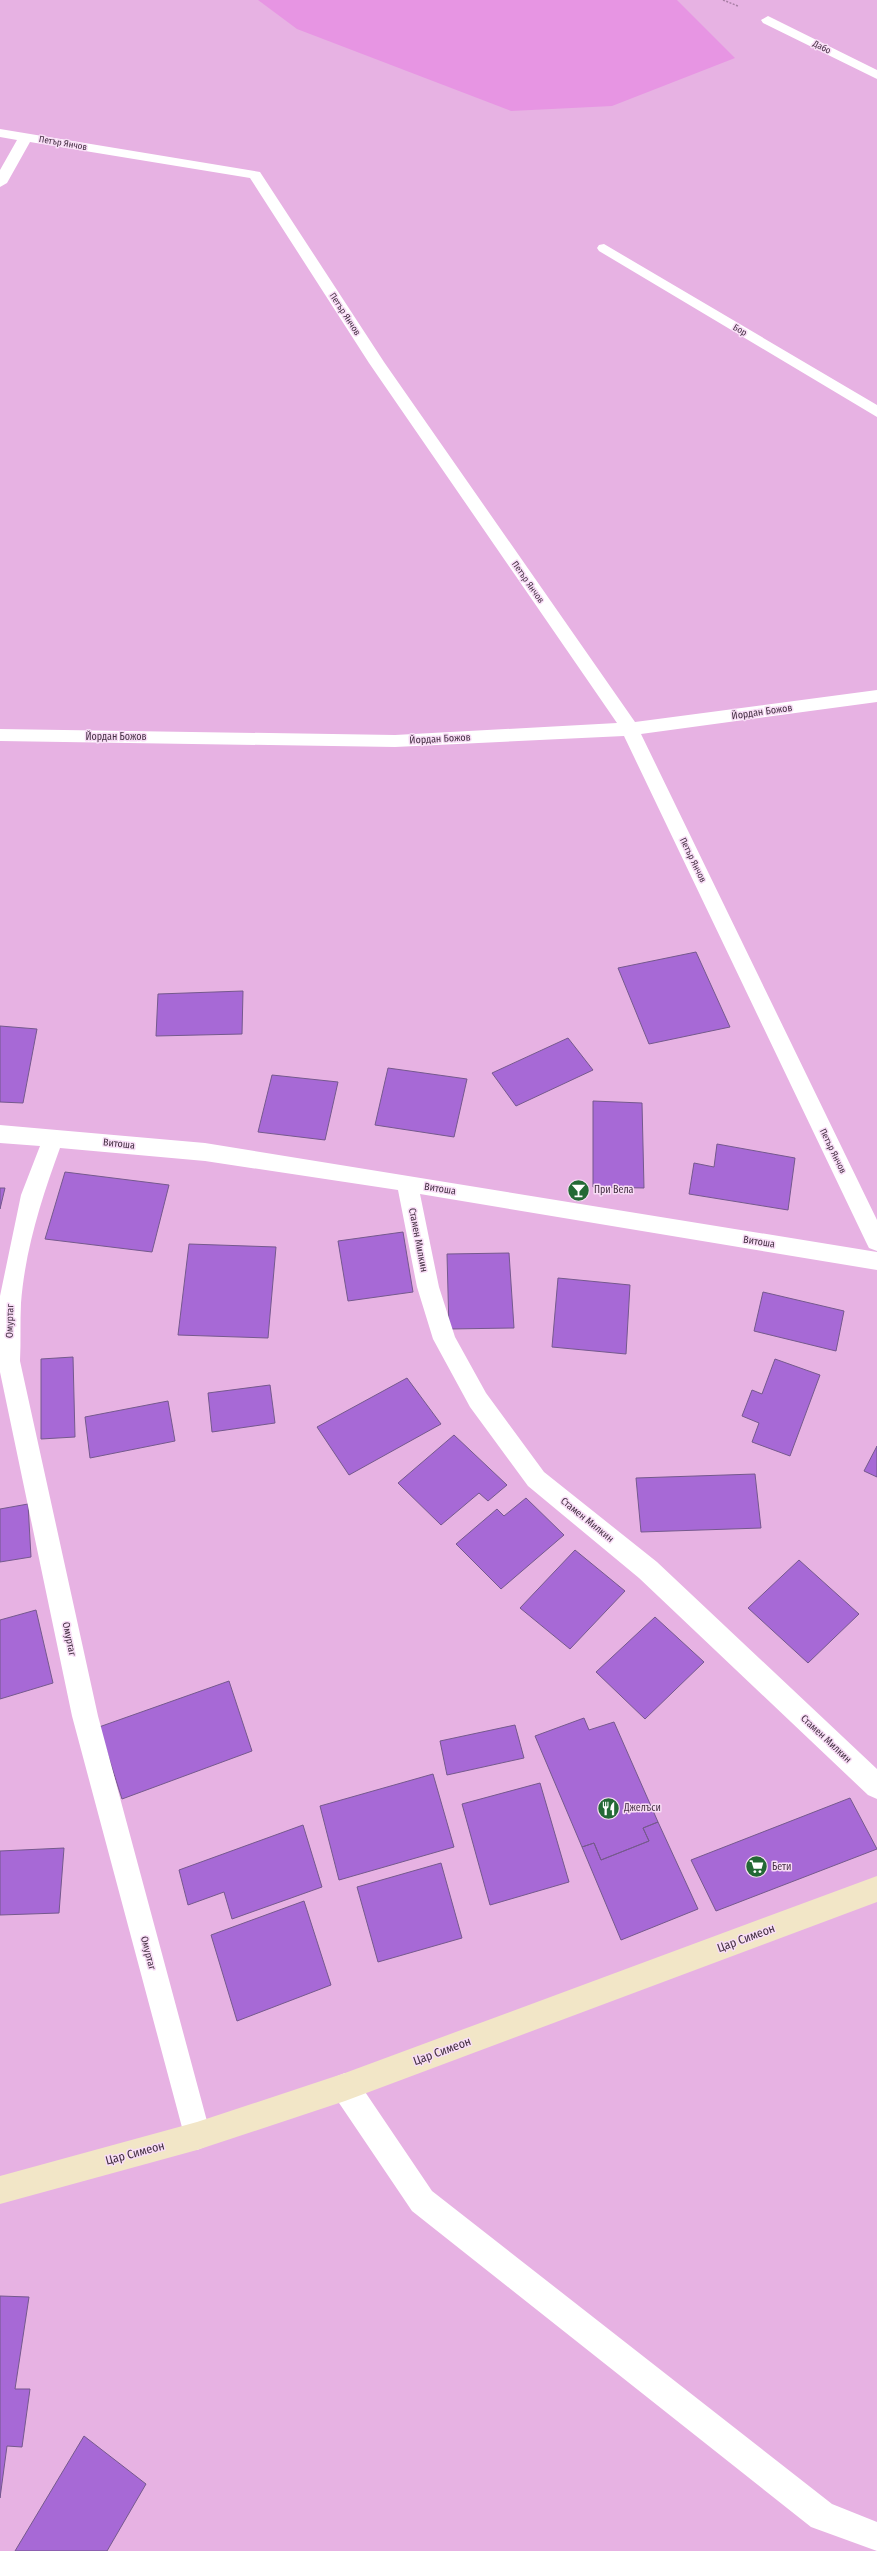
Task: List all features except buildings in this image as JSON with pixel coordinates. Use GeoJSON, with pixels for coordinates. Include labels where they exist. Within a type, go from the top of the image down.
{"type":"FeatureCollection","features":[{"type":"Feature","properties":{"kind":"street","name":"Дабо"},"geometry":{"type":"LineString","coordinates":[[768,20],[877,75]]}},
{"type":"Feature","properties":{"kind":"street","name":"Петър Янчов"},"geometry":{"type":"LineString","coordinates":[[0,133],[255,175],[377,363],[630,730],[877,1242]]}},
{"type":"Feature","properties":{"kind":"street"},"geometry":{"type":"LineString","coordinates":[[0,183],[26,137]]}},
{"type":"Feature","properties":{"kind":"street","name":"Бор"},"geometry":{"type":"LineString","coordinates":[[604,248],[877,412]]}},
{"type":"Feature","properties":{"kind":"street","name":"Йордан Божов"},"geometry":{"type":"LineString","coordinates":[[0,735],[395,741],[630,730],[877,696]]}},
{"type":"Feature","properties":{"kind":"street","name":"Витоша"},"geometry":{"type":"LineString","coordinates":[[0,1134],[205,1152],[407,1183],[877,1261]]}},
{"type":"Feature","properties":{"kind":"street","name":"Омуртаг"},"geometry":{"type":"LineString","coordinates":[[53,1138],[32,1195],[19,1253],[10,1302],[9,1361],[85,1716],[198,2136]]}},
{"type":"Feature","properties":{"kind":"street","name":"Стамен Милкин"},"geometry":{"type":"LineString","coordinates":[[407,1183],[428,1287],[444,1339],[478,1400],[536,1479],[648,1570],[877,1786]]}},
{"type":"Feature","properties":{"kind":"street","name":"Цар Симеон"},"geometry":{"type":"LineString","coordinates":[[0,2190],[198,2136],[345,2087],[877,1889]]}},
{"type":"Feature","properties":{"kind":"street"},"geometry":{"type":"LineString","coordinates":[[345,2087],[422,2201],[822,2516],[877,2537]]}},
{"type":"Feature","properties":{"kind":"shaded area"},"geometry":{"type":"Polygon","coordinates":[[[258,0],[677,0],[735,58],[612,106],[511,111],[297,29],[258,0]]]}},
{"type":"Feature","properties":{"kind":"place","name":"При Вела"},"geometry":{"type":"Point","coordinates":[578,1190]}},
{"type":"Feature","properties":{"kind":"place","name":"Джелъси"},"geometry":{"type":"Point","coordinates":[609,1808]}},
{"type":"Feature","properties":{"kind":"place","name":"Бети"},"geometry":{"type":"Point","coordinates":[757,1867]}}]}
